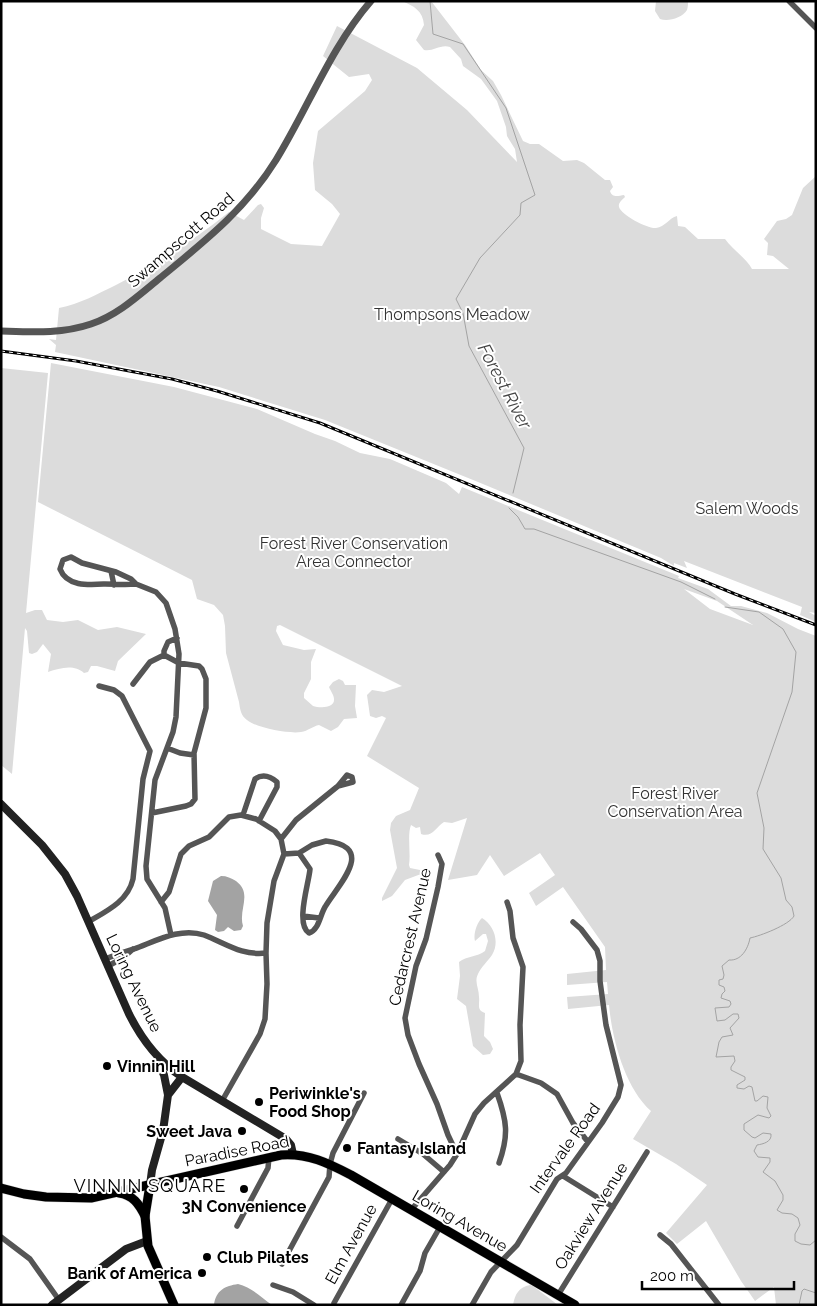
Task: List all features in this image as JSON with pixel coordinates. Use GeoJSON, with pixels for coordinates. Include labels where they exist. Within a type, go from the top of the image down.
{"type":"FeatureCollection","features":[{"type":"Feature","properties":{"kind":"main road","name":"Loring Avenue"},"geometry":{"type":"LineString","coordinates":[[3,806],[42,845],[61,869],[77,896],[134,1024],[149,1048],[168,1067],[182,1077],[286,1139],[291,1145],[293,1154]]}},
{"type":"Feature","properties":{"kind":"main road"},"geometry":{"type":"LineString","coordinates":[[149,1048],[162,1069],[168,1095],[163,1131],[152,1170],[146,1216],[147,1242],[150,1253],[174,1305]]}},
{"type":"Feature","properties":{"kind":"main road"},"geometry":{"type":"LineString","coordinates":[[168,1095],[182,1077]]}},
{"type":"Feature","properties":{"kind":"main road","name":"Paradise Road"},"geometry":{"type":"LineString","coordinates":[[1,1188],[24,1194],[61,1198],[91,1198],[269,1157],[293,1154],[313,1157],[330,1164]]}},
{"type":"Feature","properties":{"kind":"main road","name":"Loring Avenue"},"geometry":{"type":"LineString","coordinates":[[330,1164],[575,1305]]}},
{"type":"Feature","properties":{"kind":"main road"},"geometry":{"type":"LineString","coordinates":[[113,1194],[129,1196],[139,1204],[146,1216]]}},
{"type":"Feature","properties":{"kind":"main road"},"geometry":{"type":"LineString","coordinates":[[52,1305],[126,1249],[147,1242]]}},
{"type":"Feature","properties":{"kind":"street","name":"Swampscott Road"},"geometry":{"type":"LineString","coordinates":[[1,331],[54,332],[93,324],[124,307],[223,226],[248,200],[283,149],[345,37],[372,1]]}},
{"type":"Feature","properties":{"kind":"street"},"geometry":{"type":"LineString","coordinates":[[789,1],[816,28]]}},
{"type":"Feature","properties":{"kind":"street"},"geometry":{"type":"LineString","coordinates":[[136,584],[81,584],[66,577],[60,569],[64,560],[71,558],[124,575],[136,584],[152,590],[163,599],[171,615],[180,654],[175,722],[155,780],[147,876],[167,914],[171,936]]}},
{"type":"Feature","properties":{"kind":"street"},"geometry":{"type":"LineString","coordinates":[[110,570],[114,585]]}},
{"type":"Feature","properties":{"kind":"street"},"geometry":{"type":"LineString","coordinates":[[164,655],[168,642],[177,638]]}},
{"type":"Feature","properties":{"kind":"street"},"geometry":{"type":"LineString","coordinates":[[152,813],[171,810],[193,802],[196,796],[194,755],[206,708],[206,679],[202,669],[199,666],[179,662],[164,655]]}},
{"type":"Feature","properties":{"kind":"street"},"geometry":{"type":"LineString","coordinates":[[133,684],[150,662],[164,655]]}},
{"type":"Feature","properties":{"kind":"street"},"geometry":{"type":"LineString","coordinates":[[88,922],[115,906],[131,888],[142,786],[150,755],[150,748],[122,696],[114,690],[99,686]]}},
{"type":"Feature","properties":{"kind":"street"},"geometry":{"type":"LineString","coordinates":[[167,748],[180,753],[194,755]]}},
{"type":"Feature","properties":{"kind":"street"},"geometry":{"type":"LineString","coordinates":[[243,815],[255,779],[258,776],[268,776],[277,782],[277,787],[259,821]]}},
{"type":"Feature","properties":{"kind":"street"},"geometry":{"type":"LineString","coordinates":[[281,839],[296,820],[338,786]]}},
{"type":"Feature","properties":{"kind":"street"},"geometry":{"type":"LineString","coordinates":[[161,902],[169,892],[178,860],[185,849],[208,837],[229,817],[243,815],[259,821],[275,831],[281,839],[284,854],[271,893],[267,923],[267,1008],[263,1026],[222,1101]]}},
{"type":"Feature","properties":{"kind":"street"},"geometry":{"type":"LineString","coordinates":[[284,854],[299,853],[312,845],[326,841],[343,846],[350,855],[352,867],[319,918],[315,930],[309,933],[305,930],[303,916],[310,869],[299,853]]}},
{"type":"Feature","properties":{"kind":"street","name":"Cedarcrest Avenue"},"geometry":{"type":"LineString","coordinates":[[438,855],[442,864],[438,886],[426,939],[416,966],[405,1018],[408,1035],[419,1064],[457,1154]]}},
{"type":"Feature","properties":{"kind":"street"},"geometry":{"type":"LineString","coordinates":[[411,1210],[457,1154],[475,1114],[484,1103],[516,1074],[522,1054],[520,1025],[523,967],[513,938],[507,902]]}},
{"type":"Feature","properties":{"kind":"street"},"geometry":{"type":"LineString","coordinates":[[303,916],[319,918]]}},
{"type":"Feature","properties":{"kind":"street","name":"Intervale Road"},"geometry":{"type":"LineString","coordinates":[[472,1305],[491,1272],[517,1245],[558,1179],[563,1176],[588,1142],[614,1104],[620,1090],[621,1080],[606,1025],[600,981],[600,961],[597,950],[573,922]]}},
{"type":"Feature","properties":{"kind":"street"},"geometry":{"type":"LineString","coordinates":[[106,962],[149,942],[192,933],[203,935],[251,954],[266,953]]}},
{"type":"Feature","properties":{"kind":"street"},"geometry":{"type":"LineString","coordinates":[[516,1074],[541,1083],[557,1094],[573,1123],[588,1142]]}},
{"type":"Feature","properties":{"kind":"street"},"geometry":{"type":"LineString","coordinates":[[282,1264],[329,1177],[333,1153],[364,1093]]}},
{"type":"Feature","properties":{"kind":"street"},"geometry":{"type":"LineString","coordinates":[[497,1093],[502,1106],[506,1129],[505,1145],[499,1163]]}},
{"type":"Feature","properties":{"kind":"street"},"geometry":{"type":"LineString","coordinates":[[398,1139],[423,1154],[444,1172]]}},
{"type":"Feature","properties":{"kind":"street","name":"Oakview Avenue"},"geometry":{"type":"LineString","coordinates":[[558,1295],[646,1152]]}},
{"type":"Feature","properties":{"kind":"street"},"geometry":{"type":"LineString","coordinates":[[237,1226],[268,1168],[269,1157]]}},
{"type":"Feature","properties":{"kind":"street"},"geometry":{"type":"LineString","coordinates":[[563,1176],[613,1207]]}},
{"type":"Feature","properties":{"kind":"street","name":"Elm Avenue"},"geometry":{"type":"LineString","coordinates":[[334,1303],[392,1199]]}},
{"type":"Feature","properties":{"kind":"street"},"geometry":{"type":"LineString","coordinates":[[401,1305],[420,1272],[425,1253],[440,1227]]}},
{"type":"Feature","properties":{"kind":"street"},"geometry":{"type":"LineString","coordinates":[[660,1235],[676,1251],[718,1305]]}},
{"type":"Feature","properties":{"kind":"street"},"geometry":{"type":"LineString","coordinates":[[1,1237],[30,1259],[59,1300]]}},
{"type":"Feature","properties":{"kind":"street"},"geometry":{"type":"LineString","coordinates":[[273,1285],[294,1292],[314,1305]]}},
{"type":"Feature","properties":{"kind":"green space","name":"Thompsons Meadow"},"geometry":{"type":"Polygon","coordinates":[[[402,1],[431,1],[465,45],[481,70],[493,81],[523,141],[530,144],[539,144],[563,161],[577,160],[584,163],[605,180],[610,180],[613,187],[610,191],[612,195],[624,195],[625,197],[619,204],[621,210],[624,214],[641,224],[656,228],[677,216],[678,226],[685,227],[698,239],[725,239],[752,269],[789,269],[773,256],[767,255],[768,243],[764,239],[777,221],[792,215],[803,188],[816,176],[816,613],[809,612],[816,616],[816,622],[800,615],[802,607],[684,561],[687,568],[674,563],[674,566],[661,558],[325,420],[219,387],[55,352],[56,345],[49,339],[56,340],[59,308],[88,298],[131,277],[188,242],[229,212],[244,220],[261,204],[264,208],[261,218],[261,229],[291,244],[322,246],[340,214],[332,204],[315,190],[313,163],[318,131],[365,91],[372,80],[369,74],[349,77],[323,56],[337,26],[417,68],[467,110],[517,162],[515,149],[507,136],[506,127],[497,101],[481,79],[463,66],[461,59],[450,47],[443,46],[424,50],[416,40],[424,25],[422,16],[414,7],[402,1]]]}},
{"type":"Feature","properties":{"kind":"green space"},"geometry":{"type":"Polygon","coordinates":[[[656,1],[688,1],[687,9],[685,13],[675,19],[660,19],[655,11],[656,1]]]}},
{"type":"Feature","properties":{"kind":"green space"},"geometry":{"type":"Polygon","coordinates":[[[51,363],[174,387],[257,409],[360,453],[390,459],[446,483],[459,494],[462,487],[679,576],[678,578],[708,589],[731,606],[741,606],[767,613],[816,636],[816,1305],[776,1305],[774,1287],[755,1301],[706,1221],[677,1244],[666,1233],[707,1185],[633,1139],[651,1111],[634,1090],[621,1062],[613,1033],[609,1005],[568,1009],[567,997],[608,994],[607,982],[567,985],[567,974],[606,970],[605,947],[563,887],[536,906],[529,893],[555,875],[540,853],[504,876],[490,855],[477,875],[448,880],[467,818],[452,823],[444,822],[428,835],[421,834],[420,827],[416,828],[411,825],[409,834],[409,865],[410,868],[420,870],[421,874],[405,880],[392,896],[382,901],[397,868],[390,830],[391,823],[396,816],[410,810],[419,788],[367,756],[386,718],[370,716],[367,695],[372,690],[384,692],[402,686],[280,625],[277,626],[276,631],[283,645],[304,650],[316,649],[311,662],[311,679],[304,693],[304,698],[313,706],[326,707],[334,702],[329,687],[333,682],[339,679],[345,685],[356,685],[355,706],[357,718],[344,719],[338,727],[331,731],[319,725],[304,731],[289,732],[273,730],[251,723],[243,716],[240,710],[226,653],[223,615],[214,605],[197,599],[192,580],[38,502],[51,363]],[[684,589],[710,609],[753,625],[717,601],[684,589]]]}},
{"type":"Feature","properties":{"kind":"green space"},"geometry":{"type":"Polygon","coordinates":[[[1,368],[48,373],[26,613],[42,610],[47,620],[63,622],[78,620],[98,630],[117,627],[146,634],[118,661],[115,671],[91,666],[88,672],[84,673],[76,668],[62,668],[48,672],[51,654],[43,644],[37,652],[29,653],[27,631],[25,628],[12,774],[1,765],[1,368]]]}},
{"type":"Feature","properties":{"kind":"green space"},"geometry":{"type":"Polygon","coordinates":[[[482,918],[493,929],[496,939],[492,955],[479,971],[476,980],[479,1008],[485,1013],[484,1036],[490,1042],[493,1049],[490,1054],[483,1055],[473,1046],[466,1006],[457,999],[460,976],[459,962],[485,951],[488,941],[486,934],[483,934],[475,941],[477,925],[482,918]]]}},
{"type":"Feature","properties":{"kind":"green space"},"geometry":{"type":"Polygon","coordinates":[[[530,1285],[558,1305],[513,1305],[518,1292],[523,1287],[530,1285]]]}},
{"type":"Feature","properties":{"kind":"shaded area"},"geometry":{"type":"Polygon","coordinates":[[[221,876],[229,877],[236,881],[244,891],[243,926],[241,930],[234,931],[228,927],[224,931],[218,932],[215,930],[217,915],[208,901],[213,881],[221,876]]]}},
{"type":"Feature","properties":{"kind":"shaded area"},"geometry":{"type":"Polygon","coordinates":[[[238,1284],[252,1290],[272,1305],[214,1305],[219,1292],[229,1286],[238,1284]]]}},
{"type":"Feature","properties":{"kind":"waterway","name":"Forest River"},"geometry":{"type":"LineString","coordinates":[[430,1],[433,34],[463,44],[506,108],[535,195],[521,203],[520,215],[480,258],[456,299],[463,313],[469,346],[524,448],[513,493]]}},
{"type":"Feature","properties":{"kind":"waterway","name":"Forest River"},"geometry":{"type":"LineString","coordinates":[[509,508],[518,517],[525,529],[534,529],[681,582],[715,599]]}},
{"type":"Feature","properties":{"kind":"waterway","name":"Forest River"},"geometry":{"type":"LineString","coordinates":[[725,607],[759,612],[783,629],[796,652],[792,692],[757,793],[764,828],[763,849],[781,878],[786,900],[792,907],[794,916],[781,926],[750,938],[746,950],[737,959],[729,960],[722,966],[724,975],[723,979],[719,980],[719,985],[724,987],[725,991],[721,998],[730,1001],[731,1004],[729,1007],[715,1008],[717,1021],[725,1020],[733,1014],[738,1014],[739,1018],[730,1028],[733,1035],[722,1037],[719,1042],[716,1057],[734,1056],[735,1061],[731,1070],[745,1077],[745,1080],[737,1085],[737,1088],[752,1087],[755,1101],[763,1096],[768,1097],[767,1108],[771,1116],[769,1118],[758,1115],[744,1124],[744,1130],[755,1138],[763,1133],[771,1134],[769,1141],[757,1145],[754,1151],[758,1157],[770,1158],[770,1162],[763,1172],[775,1181],[783,1195],[783,1200],[777,1210],[782,1213],[792,1214],[798,1218],[800,1225],[795,1234],[795,1241],[810,1245],[816,1240]]}},
{"type":"Feature","properties":{"kind":"waterway","name":"Forest River"},"geometry":{"type":"LineString","coordinates":[[799,1305],[804,1289],[816,1293]]}},
{"type":"Feature","properties":{"kind":"railway"},"geometry":{"type":"LineString","coordinates":[[1,351],[76,361],[172,379],[320,423],[735,594],[816,625]]}},
{"type":"Feature","properties":{"kind":"place","name":"Vinnin Hill"},"geometry":{"type":"Point","coordinates":[107,1066]}},
{"type":"Feature","properties":{"kind":"place","name":"Periwinkle's Food Shop"},"geometry":{"type":"Point","coordinates":[259,1102]}},
{"type":"Feature","properties":{"kind":"place","name":"Sweet Java"},"geometry":{"type":"Point","coordinates":[242,1131]}},
{"type":"Feature","properties":{"kind":"place","name":"Fantasy Island"},"geometry":{"type":"Point","coordinates":[347,1148]}},
{"type":"Feature","properties":{"kind":"place","name":"3N Convenience"},"geometry":{"type":"Point","coordinates":[244,1189]}},
{"type":"Feature","properties":{"kind":"place","name":"Club Pilates"},"geometry":{"type":"Point","coordinates":[207,1257]}},
{"type":"Feature","properties":{"kind":"place","name":"Bank of America"},"geometry":{"type":"Point","coordinates":[202,1273]}},
{"type":"Feature","properties":{"kind":"district","name":"VINNIN SQUARE"},"geometry":{"type":"Point","coordinates":[150,1185]}},
{"type":"Feature","properties":{"kind":"park label","name":"Salem Woods"},"geometry":{"type":"Point","coordinates":[747,508]}},
{"type":"Feature","properties":{"kind":"park label","name":"Forest River Conservation Area Connector"},"geometry":{"type":"Point","coordinates":[354,552]}},
{"type":"Feature","properties":{"kind":"park label","name":"Forest River Conservation Area"},"geometry":{"type":"Point","coordinates":[675,802]}}]}
